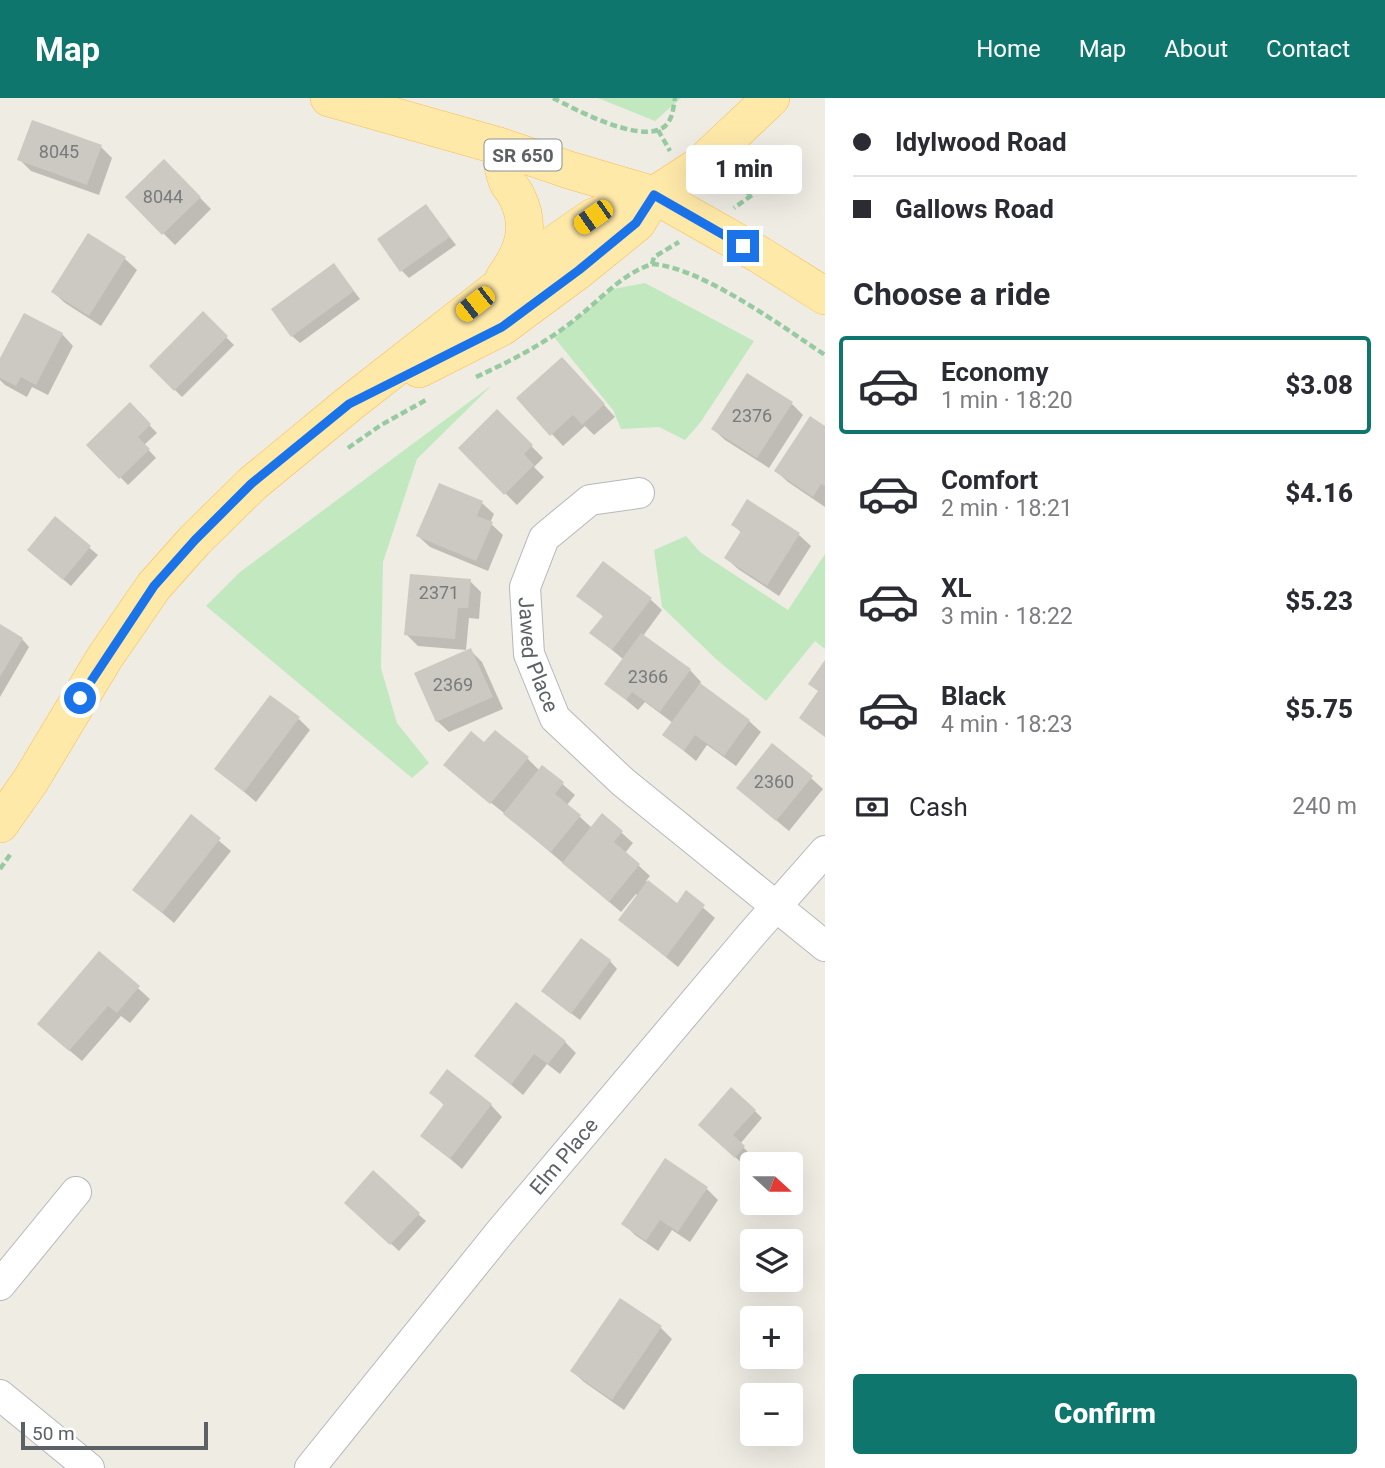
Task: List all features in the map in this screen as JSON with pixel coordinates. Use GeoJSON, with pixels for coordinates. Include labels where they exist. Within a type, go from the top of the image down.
{"type":"FeatureCollection","features":[{"type":"Feature","properties":{"kind":"main road","name":"SR 650"},"geometry":{"type":"LineString","coordinates":[[329,98],[499,146],[654,195],[760,255],[825,296]]}},
{"type":"Feature","properties":{"kind":"main road"},"geometry":{"type":"LineString","coordinates":[[9,833],[30,780],[105,657],[154,586],[251,484],[497,288],[593,217],[654,195],[699,166],[771,98]]}},
{"type":"Feature","properties":{"kind":"main road"},"geometry":{"type":"LineString","coordinates":[[497,288],[518,259],[524,244],[526,227],[516,194],[508,182],[499,146]]}},
{"type":"Feature","properties":{"kind":"main road"},"geometry":{"type":"LineString","coordinates":[[349,404],[502,327],[579,270],[636,223],[654,195]]}},
{"type":"Feature","properties":{"kind":"street","name":"Jawed Place"},"geometry":{"type":"LineString","coordinates":[[639,494],[590,500],[544,538],[525,587],[529,654],[555,718],[623,782],[825,946]]}},
{"type":"Feature","properties":{"kind":"street","name":"Elm Place"},"geometry":{"type":"LineString","coordinates":[[310,1468],[501,1231],[825,851]]}},
{"type":"Feature","properties":{"kind":"street"},"geometry":{"type":"LineString","coordinates":[[0,1285],[76,1192]]}},
{"type":"Feature","properties":{"kind":"street"},"geometry":{"type":"LineString","coordinates":[[0,1395],[89,1468]]}},
{"type":"Feature","properties":{"kind":"path"},"geometry":{"type":"LineString","coordinates":[[553,98],[608,124],[643,131],[658,131],[670,119],[675,98]]}},
{"type":"Feature","properties":{"kind":"path"},"geometry":{"type":"LineString","coordinates":[[652,264],[654,257],[707,227],[752,195],[672,153],[658,131]]}},
{"type":"Feature","properties":{"kind":"path"},"geometry":{"type":"LineString","coordinates":[[469,380],[498,368],[543,341],[634,271],[652,264],[673,267],[700,279],[774,321],[825,355]]}},
{"type":"Feature","properties":{"kind":"path"},"geometry":{"type":"LineString","coordinates":[[342,452],[381,425],[433,396]]}},
{"type":"Feature","properties":{"kind":"path"},"geometry":{"type":"LineString","coordinates":[[0,869],[9,833]]}},
{"type":"Feature","properties":{"kind":"green space"},"geometry":{"type":"Polygon","coordinates":[[[598,98],[681,98],[655,121],[598,98]]]}},
{"type":"Feature","properties":{"kind":"green space"},"geometry":{"type":"Polygon","coordinates":[[[645,283],[754,341],[700,423],[685,440],[659,427],[621,429],[613,410],[554,337],[613,289],[645,283]]]}},
{"type":"Feature","properties":{"kind":"green space"},"geometry":{"type":"Polygon","coordinates":[[[492,385],[417,459],[383,562],[381,668],[397,723],[429,763],[412,778],[206,606],[240,572],[492,385]]]}},
{"type":"Feature","properties":{"kind":"green space"},"geometry":{"type":"Polygon","coordinates":[[[686,536],[700,552],[788,610],[825,554],[825,649],[815,641],[766,701],[716,659],[662,607],[654,550],[686,536]]]}},
{"type":"Feature","properties":{"kind":"building"},"geometry":{"type":"Polygon","coordinates":[[[32,120],[102,145],[87,185],[17,160],[32,120]]]}},
{"type":"Feature","properties":{"kind":"building"},"geometry":{"type":"Polygon","coordinates":[[[164,159],[201,197],[162,235],[125,197],[164,159]]]}},
{"type":"Feature","properties":{"kind":"building"},"geometry":{"type":"Polygon","coordinates":[[[426,204],[450,237],[400,272],[377,239],[426,204]]]}},
{"type":"Feature","properties":{"kind":"building"},"geometry":{"type":"Polygon","coordinates":[[[88,233],[126,257],[89,316],[51,292],[88,233]]]}},
{"type":"Feature","properties":{"kind":"building"},"geometry":{"type":"Polygon","coordinates":[[[334,263],[354,291],[291,337],[271,309],[334,263]]]}},
{"type":"Feature","properties":{"kind":"building"},"geometry":{"type":"Polygon","coordinates":[[[203,311],[228,336],[174,391],[149,366],[203,311]]]}},
{"type":"Feature","properties":{"kind":"building"},"geometry":{"type":"Polygon","coordinates":[[[24,313],[63,333],[36,385],[21,377],[16,386],[0,378],[0,358],[24,313]]]}},
{"type":"Feature","properties":{"kind":"building"},"geometry":{"type":"Polygon","coordinates":[[[562,357],[605,404],[582,425],[573,415],[550,436],[516,398],[562,357]]]}},
{"type":"Feature","properties":{"kind":"building"},"geometry":{"type":"Polygon","coordinates":[[[747,373],[793,402],[757,458],[711,429],[747,373]]]}},
{"type":"Feature","properties":{"kind":"building"},"geometry":{"type":"Polygon","coordinates":[[[130,402],[151,424],[138,437],[150,449],[119,479],[86,445],[130,402]]]}},
{"type":"Feature","properties":{"kind":"building"},"geometry":{"type":"Polygon","coordinates":[[[497,409],[533,445],[524,454],[534,465],[504,495],[458,448],[497,409]]]}},
{"type":"Feature","properties":{"kind":"building"},"geometry":{"type":"Polygon","coordinates":[[[810,416],[825,426],[825,486],[821,484],[813,497],[774,471],[810,416]]]}},
{"type":"Feature","properties":{"kind":"building"},"geometry":{"type":"Polygon","coordinates":[[[439,483],[483,501],[477,516],[493,522],[476,561],[416,536],[439,483]]]}},
{"type":"Feature","properties":{"kind":"building"},"geometry":{"type":"Polygon","coordinates":[[[747,499],[800,533],[767,586],[724,558],[741,531],[731,525],[747,499]]]}},
{"type":"Feature","properties":{"kind":"building"},"geometry":{"type":"Polygon","coordinates":[[[55,516],[91,546],[63,580],[27,550],[55,516]]]}},
{"type":"Feature","properties":{"kind":"building"},"geometry":{"type":"Polygon","coordinates":[[[603,561],[652,598],[612,650],[589,633],[603,616],[576,596],[603,561]]]}},
{"type":"Feature","properties":{"kind":"building"},"geometry":{"type":"Polygon","coordinates":[[[410,574],[471,579],[468,608],[458,608],[455,639],[404,635],[410,574]]]}},
{"type":"Feature","properties":{"kind":"building"},"geometry":{"type":"Polygon","coordinates":[[[0,624],[23,638],[0,677],[0,624]]]}},
{"type":"Feature","properties":{"kind":"building"},"geometry":{"type":"Polygon","coordinates":[[[641,633],[691,669],[660,712],[632,692],[626,700],[604,684],[641,633]]]}},
{"type":"Feature","properties":{"kind":"building"},"geometry":{"type":"Polygon","coordinates":[[[471,648],[493,697],[436,722],[414,673],[471,648]]]}},
{"type":"Feature","properties":{"kind":"building"},"geometry":{"type":"Polygon","coordinates":[[[825,660],[825,737],[799,718],[818,691],[808,684],[825,660]]]}},
{"type":"Feature","properties":{"kind":"building"},"geometry":{"type":"Polygon","coordinates":[[[700,683],[750,720],[724,756],[695,735],[684,751],[662,735],[700,683]]]}},
{"type":"Feature","properties":{"kind":"building"},"geometry":{"type":"Polygon","coordinates":[[[270,695],[300,717],[244,792],[214,769],[270,695]]]}},
{"type":"Feature","properties":{"kind":"building"},"geometry":{"type":"Polygon","coordinates":[[[495,730],[529,757],[490,804],[443,765],[471,731],[484,742],[495,730]]]}},
{"type":"Feature","properties":{"kind":"building"},"geometry":{"type":"Polygon","coordinates":[[[772,743],[813,776],[776,821],[736,788],[772,743]]]}},
{"type":"Feature","properties":{"kind":"building"},"geometry":{"type":"Polygon","coordinates":[[[542,765],[564,782],[555,794],[581,815],[551,852],[503,814],[542,765]]]}},
{"type":"Feature","properties":{"kind":"building"},"geometry":{"type":"Polygon","coordinates":[[[602,813],[623,831],[614,842],[640,864],[609,902],[562,863],[602,813]]]}},
{"type":"Feature","properties":{"kind":"building"},"geometry":{"type":"Polygon","coordinates":[[[191,814],[221,838],[162,913],[132,890],[191,814]]]}},
{"type":"Feature","properties":{"kind":"building"},"geometry":{"type":"Polygon","coordinates":[[[648,880],[677,903],[686,890],[705,905],[666,957],[618,920],[648,880]]]}},
{"type":"Feature","properties":{"kind":"building"},"geometry":{"type":"Polygon","coordinates":[[[581,938],[611,960],[571,1014],[541,991],[581,938]]]}},
{"type":"Feature","properties":{"kind":"building"},"geometry":{"type":"Polygon","coordinates":[[[99,951],[140,986],[117,1013],[108,1006],[69,1051],[37,1024],[99,951]]]}},
{"type":"Feature","properties":{"kind":"building"},"geometry":{"type":"Polygon","coordinates":[[[516,1002],[566,1041],[548,1064],[534,1054],[511,1085],[474,1056],[516,1002]]]}},
{"type":"Feature","properties":{"kind":"building"},"geometry":{"type":"Polygon","coordinates":[[[447,1069],[492,1104],[450,1159],[420,1136],[444,1104],[429,1093],[447,1069]]]}},
{"type":"Feature","properties":{"kind":"building"},"geometry":{"type":"Polygon","coordinates":[[[731,1087],[756,1110],[733,1135],[745,1146],[735,1158],[698,1125],[731,1087]]]}},
{"type":"Feature","properties":{"kind":"building"},"geometry":{"type":"Polygon","coordinates":[[[665,1158],[708,1187],[678,1232],[660,1220],[646,1241],[621,1224],[665,1158]]]}},
{"type":"Feature","properties":{"kind":"building"},"geometry":{"type":"Polygon","coordinates":[[[373,1170],[420,1213],[390,1245],[344,1203],[373,1170]]]}},
{"type":"Feature","properties":{"kind":"building"},"geometry":{"type":"Polygon","coordinates":[[[620,1298],[662,1326],[612,1400],[570,1371],[620,1298]]]}},
{"type":"Feature","properties":{"kind":"route"},"geometry":{"type":"LineString","coordinates":[[80,698],[154,586],[251,484],[349,404],[502,327],[579,270],[636,223],[654,195],[743,246]]}}]}
